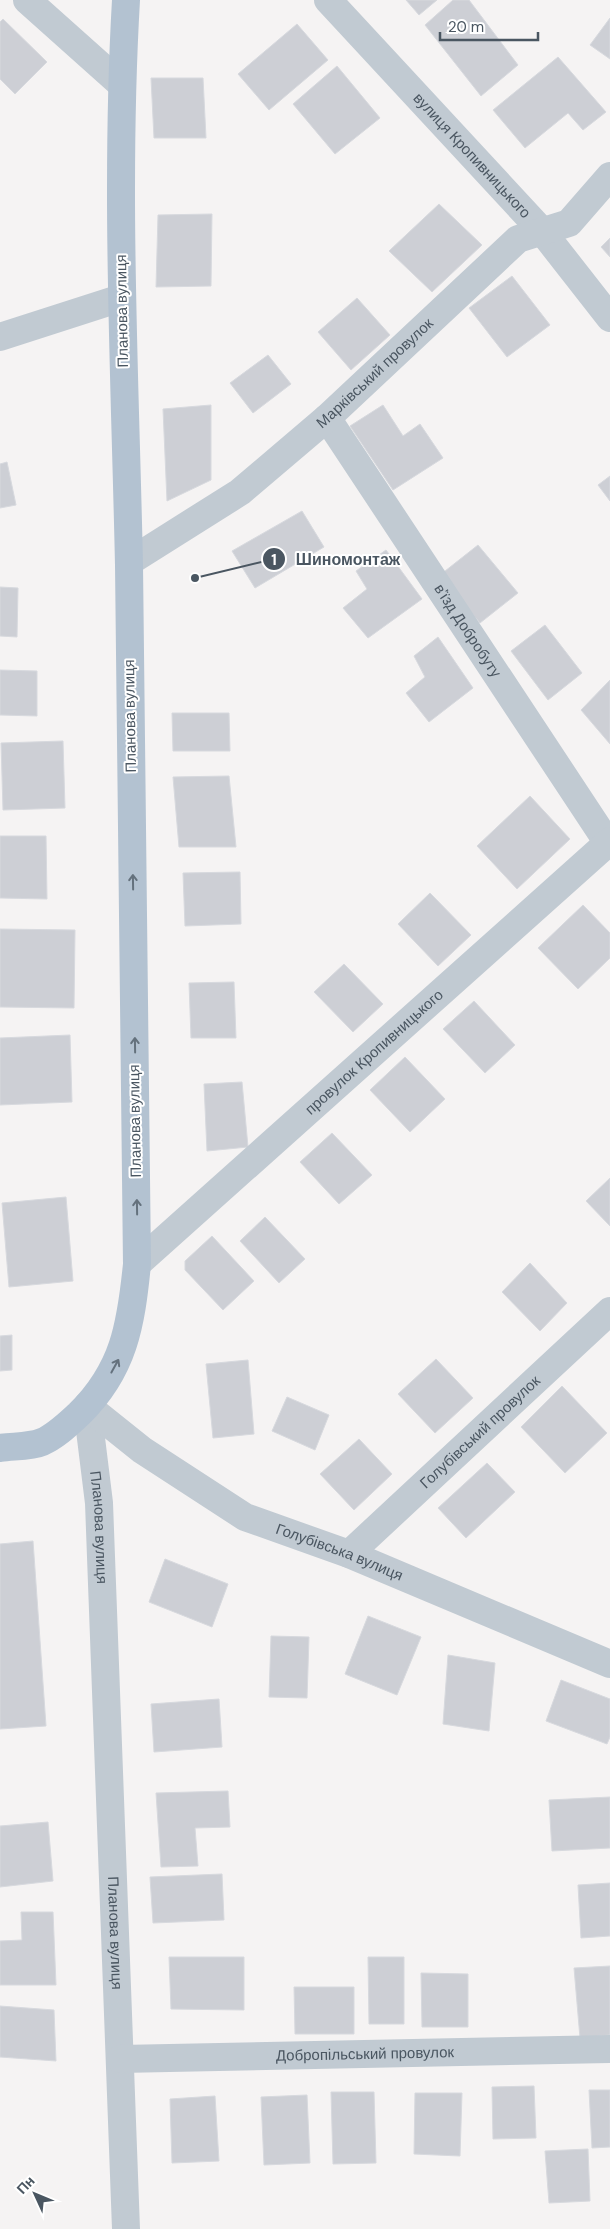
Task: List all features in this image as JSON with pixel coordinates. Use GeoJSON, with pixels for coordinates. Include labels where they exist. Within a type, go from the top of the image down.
{"type":"FeatureCollection","features":[{"type":"Feature","properties":{"kind":"main road","name":"Планова вулиця"},"geometry":{"type":"LineString","coordinates":[[87,1406],[107,1380],[120,1356],[129,1328],[137,1264],[129,562],[121,298],[121,84],[126,0]]}},
{"type":"Feature","properties":{"kind":"main road"},"geometry":{"type":"LineString","coordinates":[[0,1448],[42,1442],[64,1428],[87,1406]]}},
{"type":"Feature","properties":{"kind":"street"},"geometry":{"type":"LineString","coordinates":[[27,0],[121,84]]}},
{"type":"Feature","properties":{"kind":"street","name":"вулиця Кропивницького"},"geometry":{"type":"LineString","coordinates":[[328,0],[542,231],[610,318]]}},
{"type":"Feature","properties":{"kind":"street","name":"Марківський провулок"},"geometry":{"type":"LineString","coordinates":[[129,562],[240,492],[327,418],[518,239],[569,223],[610,176]]}},
{"type":"Feature","properties":{"kind":"street"},"geometry":{"type":"LineString","coordinates":[[0,337],[121,298]]}},
{"type":"Feature","properties":{"kind":"street","name":"в'їзд Добробуту"},"geometry":{"type":"LineString","coordinates":[[327,418],[609,842]]}},
{"type":"Feature","properties":{"kind":"street","name":"провулок Кропивницького"},"geometry":{"type":"LineString","coordinates":[[137,1264],[609,842]]}},
{"type":"Feature","properties":{"kind":"street","name":"Голубівський провулок"},"geometry":{"type":"LineString","coordinates":[[348,1554],[610,1311]]}},
{"type":"Feature","properties":{"kind":"street","name":"Голубівська вулиця"},"geometry":{"type":"LineString","coordinates":[[87,1406],[142,1450],[245,1517],[348,1554],[610,1664]]}},
{"type":"Feature","properties":{"kind":"street","name":"Планова вулиця"},"geometry":{"type":"LineString","coordinates":[[87,1406],[100,1503],[126,2229]]}},
{"type":"Feature","properties":{"kind":"street","name":"Добропільський провулок"},"geometry":{"type":"LineString","coordinates":[[120,2059],[610,2049]]}},
{"type":"Feature","properties":{"kind":"building"},"geometry":{"type":"Polygon","coordinates":[[[406,0],[437,0],[419,15],[406,0]]]}},
{"type":"Feature","properties":{"kind":"building"},"geometry":{"type":"Polygon","coordinates":[[[453,0],[469,0],[518,65],[481,96],[425,25],[453,0]]]}},
{"type":"Feature","properties":{"kind":"building"},"geometry":{"type":"Polygon","coordinates":[[[610,18],[610,59],[590,45],[610,18]]]}},
{"type":"Feature","properties":{"kind":"building"},"geometry":{"type":"Polygon","coordinates":[[[3,19],[47,62],[15,94],[0,79],[0,22],[3,19]]]}},
{"type":"Feature","properties":{"kind":"building"},"geometry":{"type":"Polygon","coordinates":[[[297,24],[328,60],[269,110],[238,74],[297,24]]]}},
{"type":"Feature","properties":{"kind":"building"},"geometry":{"type":"Polygon","coordinates":[[[558,57],[606,112],[583,130],[568,113],[525,148],[493,110],[558,57]]]}},
{"type":"Feature","properties":{"kind":"building"},"geometry":{"type":"Polygon","coordinates":[[[337,66],[380,118],[335,154],[293,104],[337,66]]]}},
{"type":"Feature","properties":{"kind":"building"},"geometry":{"type":"Polygon","coordinates":[[[151,78],[203,78],[206,138],[154,138],[151,78]]]}},
{"type":"Feature","properties":{"kind":"building"},"geometry":{"type":"Polygon","coordinates":[[[439,204],[482,245],[432,292],[389,251],[439,204]]]}},
{"type":"Feature","properties":{"kind":"building"},"geometry":{"type":"Polygon","coordinates":[[[212,214],[211,286],[156,287],[158,215],[212,214]]]}},
{"type":"Feature","properties":{"kind":"building"},"geometry":{"type":"Polygon","coordinates":[[[610,238],[610,257],[601,247],[610,238]]]}},
{"type":"Feature","properties":{"kind":"building"},"geometry":{"type":"Polygon","coordinates":[[[512,276],[550,325],[507,357],[469,308],[512,276]]]}},
{"type":"Feature","properties":{"kind":"building"},"geometry":{"type":"Polygon","coordinates":[[[357,298],[390,335],[351,370],[318,332],[357,298]]]}},
{"type":"Feature","properties":{"kind":"building"},"geometry":{"type":"Polygon","coordinates":[[[268,355],[291,384],[253,413],[230,383],[268,355]]]}},
{"type":"Feature","properties":{"kind":"building"},"geometry":{"type":"Polygon","coordinates":[[[211,405],[211,480],[167,501],[163,409],[211,405]]]}},
{"type":"Feature","properties":{"kind":"building"},"geometry":{"type":"Polygon","coordinates":[[[383,405],[403,436],[420,424],[443,458],[393,490],[350,426],[383,405]]]}},
{"type":"Feature","properties":{"kind":"building"},"geometry":{"type":"Polygon","coordinates":[[[7,462],[16,505],[0,508],[0,464],[7,462]]]}},
{"type":"Feature","properties":{"kind":"building"},"geometry":{"type":"Polygon","coordinates":[[[610,476],[610,501],[598,485],[610,476]]]}},
{"type":"Feature","properties":{"kind":"building"},"geometry":{"type":"Polygon","coordinates":[[[302,511],[324,547],[255,588],[232,551],[302,511]]]}},
{"type":"Feature","properties":{"kind":"building"},"geometry":{"type":"Polygon","coordinates":[[[478,545],[518,593],[480,623],[440,575],[478,545]]]}},
{"type":"Feature","properties":{"kind":"building"},"geometry":{"type":"Polygon","coordinates":[[[386,550],[422,599],[368,638],[343,608],[367,589],[356,571],[386,550]]]}},
{"type":"Feature","properties":{"kind":"building"},"geometry":{"type":"Polygon","coordinates":[[[0,587],[18,588],[17,637],[0,636],[0,587]]]}},
{"type":"Feature","properties":{"kind":"building"},"geometry":{"type":"Polygon","coordinates":[[[545,625],[582,673],[548,700],[511,651],[545,625]]]}},
{"type":"Feature","properties":{"kind":"building"},"geometry":{"type":"Polygon","coordinates":[[[438,637],[473,688],[429,722],[406,693],[425,677],[414,656],[438,637]]]}},
{"type":"Feature","properties":{"kind":"building"},"geometry":{"type":"Polygon","coordinates":[[[0,670],[37,671],[37,716],[0,715],[0,670]]]}},
{"type":"Feature","properties":{"kind":"building"},"geometry":{"type":"Polygon","coordinates":[[[610,680],[610,744],[581,710],[610,680]]]}},
{"type":"Feature","properties":{"kind":"building"},"geometry":{"type":"Polygon","coordinates":[[[172,713],[229,713],[230,751],[173,751],[172,713]]]}},
{"type":"Feature","properties":{"kind":"building"},"geometry":{"type":"Polygon","coordinates":[[[63,741],[65,808],[3,810],[1,743],[63,741]]]}},
{"type":"Feature","properties":{"kind":"building"},"geometry":{"type":"Polygon","coordinates":[[[229,776],[236,847],[179,847],[173,777],[229,776]]]}},
{"type":"Feature","properties":{"kind":"building"},"geometry":{"type":"Polygon","coordinates":[[[530,796],[570,839],[517,889],[477,846],[530,796]]]}},
{"type":"Feature","properties":{"kind":"building"},"geometry":{"type":"Polygon","coordinates":[[[0,836],[46,836],[47,899],[0,898],[0,836]]]}},
{"type":"Feature","properties":{"kind":"building"},"geometry":{"type":"Polygon","coordinates":[[[240,872],[241,924],[185,926],[183,873],[240,872]]]}},
{"type":"Feature","properties":{"kind":"building"},"geometry":{"type":"Polygon","coordinates":[[[430,893],[471,935],[438,966],[398,924],[430,893]]]}},
{"type":"Feature","properties":{"kind":"building"},"geometry":{"type":"Polygon","coordinates":[[[583,905],[610,933],[610,958],[578,989],[538,948],[583,905]]]}},
{"type":"Feature","properties":{"kind":"building"},"geometry":{"type":"Polygon","coordinates":[[[0,929],[75,930],[74,1008],[0,1007],[0,929]]]}},
{"type":"Feature","properties":{"kind":"building"},"geometry":{"type":"Polygon","coordinates":[[[344,964],[383,1004],[353,1032],[314,992],[344,964]]]}},
{"type":"Feature","properties":{"kind":"building"},"geometry":{"type":"Polygon","coordinates":[[[234,982],[236,1038],[191,1038],[189,983],[234,982]]]}},
{"type":"Feature","properties":{"kind":"building"},"geometry":{"type":"Polygon","coordinates":[[[474,1001],[515,1045],[485,1073],[443,1029],[474,1001]]]}},
{"type":"Feature","properties":{"kind":"building"},"geometry":{"type":"Polygon","coordinates":[[[70,1035],[72,1102],[0,1105],[0,1038],[70,1035]]]}},
{"type":"Feature","properties":{"kind":"building"},"geometry":{"type":"Polygon","coordinates":[[[405,1057],[445,1099],[410,1132],[370,1090],[405,1057]]]}},
{"type":"Feature","properties":{"kind":"building"},"geometry":{"type":"Polygon","coordinates":[[[242,1082],[248,1147],[207,1151],[204,1084],[242,1082]]]}},
{"type":"Feature","properties":{"kind":"building"},"geometry":{"type":"Polygon","coordinates":[[[332,1133],[372,1175],[339,1204],[300,1162],[332,1133]]]}},
{"type":"Feature","properties":{"kind":"building"},"geometry":{"type":"Polygon","coordinates":[[[610,1178],[610,1226],[586,1201],[610,1178]]]}},
{"type":"Feature","properties":{"kind":"building"},"geometry":{"type":"Polygon","coordinates":[[[66,1197],[73,1281],[9,1287],[2,1203],[66,1197]]]}},
{"type":"Feature","properties":{"kind":"building"},"geometry":{"type":"Polygon","coordinates":[[[265,1217],[305,1259],[279,1283],[240,1241],[265,1217]]]}},
{"type":"Feature","properties":{"kind":"building"},"geometry":{"type":"Polygon","coordinates":[[[212,1236],[254,1281],[223,1310],[185,1270],[185,1261],[212,1236]]]}},
{"type":"Feature","properties":{"kind":"building"},"geometry":{"type":"Polygon","coordinates":[[[530,1263],[567,1303],[540,1331],[502,1292],[530,1263]]]}},
{"type":"Feature","properties":{"kind":"building"},"geometry":{"type":"Polygon","coordinates":[[[12,1335],[12,1370],[0,1371],[0,1336],[12,1335]]]}},
{"type":"Feature","properties":{"kind":"building"},"geometry":{"type":"Polygon","coordinates":[[[436,1359],[473,1398],[435,1433],[398,1394],[436,1359]]]}},
{"type":"Feature","properties":{"kind":"building"},"geometry":{"type":"Polygon","coordinates":[[[248,1360],[254,1434],[213,1438],[206,1364],[248,1360]]]}},
{"type":"Feature","properties":{"kind":"building"},"geometry":{"type":"Polygon","coordinates":[[[562,1386],[607,1433],[565,1473],[521,1427],[562,1386]]]}},
{"type":"Feature","properties":{"kind":"building"},"geometry":{"type":"Polygon","coordinates":[[[287,1397],[329,1415],[315,1450],[272,1431],[287,1397]]]}},
{"type":"Feature","properties":{"kind":"building"},"geometry":{"type":"Polygon","coordinates":[[[359,1439],[392,1474],[354,1510],[320,1474],[359,1439]]]}},
{"type":"Feature","properties":{"kind":"building"},"geometry":{"type":"Polygon","coordinates":[[[487,1463],[515,1492],[466,1538],[438,1508],[487,1463]]]}},
{"type":"Feature","properties":{"kind":"building"},"geometry":{"type":"Polygon","coordinates":[[[33,1541],[46,1726],[0,1729],[0,1544],[33,1541]]]}},
{"type":"Feature","properties":{"kind":"building"},"geometry":{"type":"Polygon","coordinates":[[[165,1559],[228,1584],[212,1627],[149,1602],[165,1559]]]}},
{"type":"Feature","properties":{"kind":"building"},"geometry":{"type":"Polygon","coordinates":[[[368,1616],[421,1637],[397,1695],[345,1674],[368,1616]]]}},
{"type":"Feature","properties":{"kind":"building"},"geometry":{"type":"Polygon","coordinates":[[[271,1636],[309,1637],[307,1698],[269,1697],[271,1636]]]}},
{"type":"Feature","properties":{"kind":"building"},"geometry":{"type":"Polygon","coordinates":[[[448,1655],[495,1663],[489,1731],[443,1724],[448,1655]]]}},
{"type":"Feature","properties":{"kind":"building"},"geometry":{"type":"Polygon","coordinates":[[[561,1680],[610,1699],[610,1737],[607,1744],[546,1721],[561,1680]]]}},
{"type":"Feature","properties":{"kind":"building"},"geometry":{"type":"Polygon","coordinates":[[[219,1699],[222,1747],[154,1752],[151,1704],[219,1699]]]}},
{"type":"Feature","properties":{"kind":"building"},"geometry":{"type":"Polygon","coordinates":[[[228,1791],[230,1827],[195,1828],[198,1866],[161,1867],[156,1793],[228,1791]]]}},
{"type":"Feature","properties":{"kind":"building"},"geometry":{"type":"Polygon","coordinates":[[[610,1797],[610,1848],[552,1851],[549,1800],[610,1797]]]}},
{"type":"Feature","properties":{"kind":"building"},"geometry":{"type":"Polygon","coordinates":[[[48,1822],[53,1881],[0,1887],[0,1826],[48,1822]]]}},
{"type":"Feature","properties":{"kind":"building"},"geometry":{"type":"Polygon","coordinates":[[[222,1874],[224,1920],[153,1923],[150,1877],[222,1874]]]}},
{"type":"Feature","properties":{"kind":"building"},"geometry":{"type":"Polygon","coordinates":[[[610,1883],[610,1936],[581,1938],[578,1885],[610,1883]]]}},
{"type":"Feature","properties":{"kind":"building"},"geometry":{"type":"Polygon","coordinates":[[[21,1912],[53,1912],[56,1985],[0,1985],[0,1941],[22,1940],[21,1912]]]}},
{"type":"Feature","properties":{"kind":"building"},"geometry":{"type":"Polygon","coordinates":[[[169,1957],[244,1957],[244,2010],[171,2009],[169,1957]]]}},
{"type":"Feature","properties":{"kind":"building"},"geometry":{"type":"Polygon","coordinates":[[[368,1957],[404,1957],[404,2024],[369,2024],[368,1957]]]}},
{"type":"Feature","properties":{"kind":"building"},"geometry":{"type":"Polygon","coordinates":[[[610,1966],[610,2035],[580,2038],[574,1968],[610,1966]]]}},
{"type":"Feature","properties":{"kind":"building"},"geometry":{"type":"Polygon","coordinates":[[[421,1973],[468,1974],[468,2027],[422,2027],[421,1973]]]}},
{"type":"Feature","properties":{"kind":"building"},"geometry":{"type":"Polygon","coordinates":[[[294,1987],[354,1987],[354,2034],[295,2034],[294,1987]]]}},
{"type":"Feature","properties":{"kind":"building"},"geometry":{"type":"Polygon","coordinates":[[[0,2006],[54,2010],[56,2061],[0,2057],[0,2006]]]}},
{"type":"Feature","properties":{"kind":"building"},"geometry":{"type":"Polygon","coordinates":[[[534,2086],[536,2138],[493,2139],[492,2087],[534,2086]]]}},
{"type":"Feature","properties":{"kind":"building"},"geometry":{"type":"Polygon","coordinates":[[[589,2090],[610,2090],[610,2147],[592,2148],[589,2090]]]}},
{"type":"Feature","properties":{"kind":"building"},"geometry":{"type":"Polygon","coordinates":[[[331,2092],[374,2092],[376,2163],[333,2164],[331,2092]]]}},
{"type":"Feature","properties":{"kind":"building"},"geometry":{"type":"Polygon","coordinates":[[[415,2093],[462,2093],[460,2156],[414,2154],[415,2093]]]}},
{"type":"Feature","properties":{"kind":"building"},"geometry":{"type":"Polygon","coordinates":[[[307,2095],[310,2163],[264,2165],[261,2097],[307,2095]]]}},
{"type":"Feature","properties":{"kind":"building"},"geometry":{"type":"Polygon","coordinates":[[[215,2096],[219,2161],[172,2163],[170,2099],[215,2096]]]}},
{"type":"Feature","properties":{"kind":"building"},"geometry":{"type":"Polygon","coordinates":[[[588,2149],[590,2201],[549,2203],[545,2151],[588,2149]]]}},
{"type":"Feature","properties":{"kind":"place","name":"Шиномонтаж"},"geometry":{"type":"Point","coordinates":[195,578]}}]}
